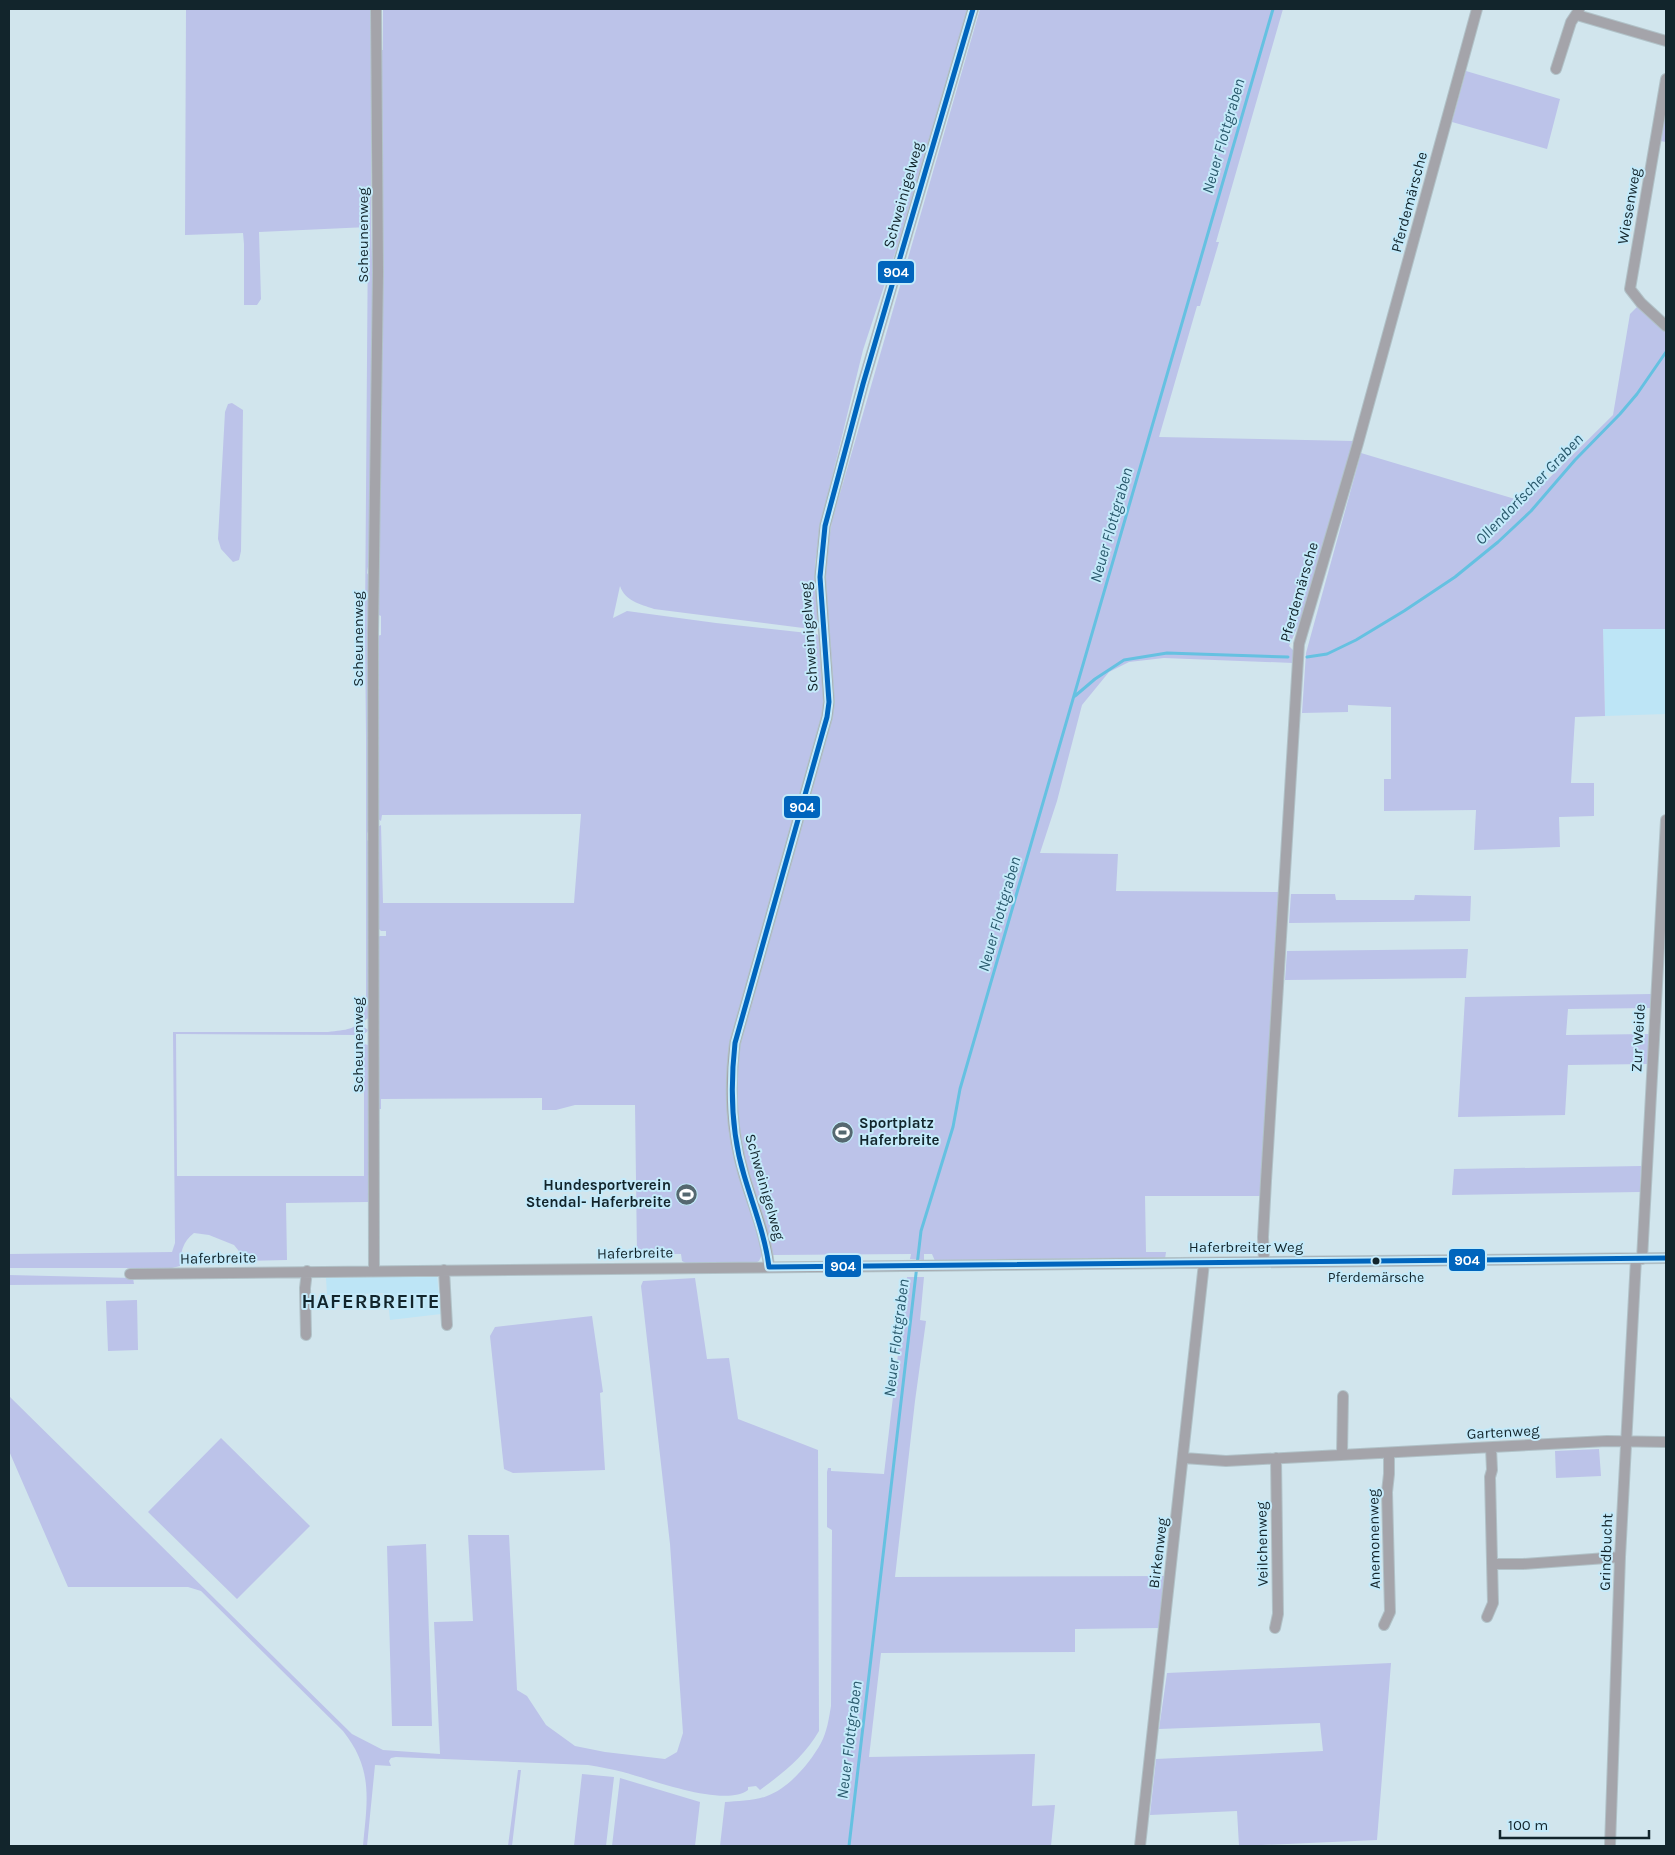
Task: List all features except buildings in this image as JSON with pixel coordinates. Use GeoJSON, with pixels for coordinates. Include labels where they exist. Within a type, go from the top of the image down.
{"type":"FeatureCollection","features":[{"type":"Feature","properties":{"kind":"street","name":"Scheunenweg"},"geometry":{"type":"LineString","coordinates":[[374,1270],[373,634],[378,272],[376,9]]}},
{"type":"Feature","properties":{"kind":"street","name":"Schweinigelweg"},"geometry":{"type":"LineString","coordinates":[[769,1267],[766,1248],[744,1176],[734,1133],[732,1081],[735,1043],[827,717],[829,702],[820,577],[825,526],[866,375],[973,9]]}},
{"type":"Feature","properties":{"kind":"street","name":"Pferdemärsche"},"geometry":{"type":"LineString","coordinates":[[1264,1262],[1263,1237],[1269,1127],[1299,644],[1363,424],[1477,9]]}},
{"type":"Feature","properties":{"kind":"street"},"geometry":{"type":"LineString","coordinates":[[1556,69],[1571,22],[1578,12],[1666,42]]}},
{"type":"Feature","properties":{"kind":"street","name":"Wiesenweg"},"geometry":{"type":"LineString","coordinates":[[1666,78],[1630,289],[1666,326]]}},
{"type":"Feature","properties":{"kind":"street","name":"Zur Weide"},"geometry":{"type":"LineString","coordinates":[[1639,1259],[1666,820]]}},
{"type":"Feature","properties":{"kind":"street","name":"Haferbreiter Weg"},"geometry":{"type":"LineString","coordinates":[[827,1267],[1666,1258]]}},
{"type":"Feature","properties":{"kind":"street","name":"Grindbucht"},"geometry":{"type":"LineString","coordinates":[[1610,1846],[1620,1557],[1639,1259]]}},
{"type":"Feature","properties":{"kind":"street","name":"Birkenweg"},"geometry":{"type":"LineString","coordinates":[[1140,1846],[1204,1262]]}},
{"type":"Feature","properties":{"kind":"street","name":"Haferbreite"},"geometry":{"type":"LineString","coordinates":[[130,1274],[374,1270],[827,1267]]}},
{"type":"Feature","properties":{"kind":"street"},"geometry":{"type":"LineString","coordinates":[[444,1270],[447,1325]]}},
{"type":"Feature","properties":{"kind":"street"},"geometry":{"type":"LineString","coordinates":[[306,1335],[305,1288],[307,1271]]}},
{"type":"Feature","properties":{"kind":"street"},"geometry":{"type":"LineString","coordinates":[[1342,1455],[1343,1396]]}},
{"type":"Feature","properties":{"kind":"street","name":"Gartenweg"},"geometry":{"type":"LineString","coordinates":[[1184,1458],[1219,1461],[1626,1441],[1666,1442]]}},
{"type":"Feature","properties":{"kind":"street"},"geometry":{"type":"LineString","coordinates":[[1487,1617],[1494,1602],[1490,1477],[1492,1470],[1491,1448]]}},
{"type":"Feature","properties":{"kind":"street","name":"Anemonenweg"},"geometry":{"type":"LineString","coordinates":[[1384,1625],[1390,1612],[1386,1492],[1389,1474],[1389,1453]]}},
{"type":"Feature","properties":{"kind":"street","name":"Veilchenweg"},"geometry":{"type":"LineString","coordinates":[[1274,1628],[1278,1614],[1276,1458]]}},
{"type":"Feature","properties":{"kind":"street"},"geometry":{"type":"LineString","coordinates":[[1492,1564],[1588,1561],[1605,1557],[1620,1557]]}},
{"type":"Feature","properties":{"kind":"shaded area"},"geometry":{"type":"Polygon","coordinates":[[[186,9],[371,9],[371,227],[374,270],[369,560],[367,573],[369,576],[369,831],[367,833],[367,840],[369,842],[369,1002],[368,1018],[364,1021],[364,1027],[368,1030],[361,1035],[176,1034],[177,1176],[364,1176],[364,1081],[359,1080],[361,1043],[369,1047],[370,1158],[368,1202],[286,1203],[287,1260],[247,1261],[234,1245],[209,1235],[194,1233],[187,1240],[183,1248],[180,1266],[172,1268],[9,1268],[9,1254],[172,1252],[175,1243],[173,1032],[328,1032],[353,1027],[361,1020],[366,1006],[365,627],[368,227],[259,232],[261,299],[257,305],[244,305],[243,233],[185,235],[186,9]]]}},
{"type":"Feature","properties":{"kind":"shaded area"},"geometry":{"type":"Polygon","coordinates":[[[383,9],[968,9],[899,241],[863,350],[825,506],[815,563],[818,627],[811,629],[654,609],[629,599],[620,586],[613,618],[627,611],[817,634],[820,638],[826,704],[757,957],[729,1097],[763,1253],[759,1261],[753,1264],[688,1264],[682,1261],[681,1254],[637,1254],[635,1105],[575,1105],[556,1110],[542,1110],[542,1098],[381,1099],[381,1109],[377,1109],[377,938],[386,936],[386,931],[381,931],[377,927],[376,828],[381,825],[383,903],[574,903],[581,814],[382,815],[381,821],[377,818],[377,636],[381,635],[381,616],[377,614],[380,50],[383,50],[383,9]]]}},
{"type":"Feature","properties":{"kind":"shaded area"},"geometry":{"type":"Polygon","coordinates":[[[980,9],[1283,9],[1216,242],[1219,242],[1200,306],[1197,306],[1159,437],[1353,441],[1304,613],[1289,646],[1294,651],[1293,663],[1164,658],[1129,662],[1109,672],[1082,705],[1057,801],[1040,853],[1118,854],[1116,891],[1279,892],[1260,1196],[1145,1196],[1146,1252],[1166,1252],[1165,1259],[935,1261],[932,1254],[924,1254],[924,1260],[910,1259],[911,1254],[773,1255],[736,1125],[736,1050],[829,722],[824,569],[832,521],[980,9]]]}},
{"type":"Feature","properties":{"kind":"shaded area"},"geometry":{"type":"Polygon","coordinates":[[[1466,71],[1560,99],[1547,149],[1452,122],[1466,71]]]}},
{"type":"Feature","properties":{"kind":"shaded area"},"geometry":{"type":"Polygon","coordinates":[[[1666,105],[1666,142],[1660,141],[1666,105]]]}},
{"type":"Feature","properties":{"kind":"shaded area"},"geometry":{"type":"Polygon","coordinates":[[[1638,306],[1666,331],[1666,629],[1603,629],[1605,716],[1575,717],[1571,783],[1594,783],[1594,816],[1559,817],[1560,847],[1474,850],[1476,810],[1384,811],[1384,779],[1391,779],[1391,707],[1348,705],[1348,712],[1302,713],[1306,653],[1361,453],[1525,502],[1613,415],[1630,314],[1638,306]]]}},
{"type":"Feature","properties":{"kind":"shaded area"},"geometry":{"type":"Polygon","coordinates":[[[232,403],[243,410],[241,551],[239,560],[233,562],[221,549],[218,539],[225,412],[228,404],[232,403]]]}},
{"type":"Feature","properties":{"kind":"shaded area"},"geometry":{"type":"Polygon","coordinates":[[[1603,629],[1666,629],[1666,714],[1605,716],[1603,629]]]}},
{"type":"Feature","properties":{"kind":"shaded area"},"geometry":{"type":"Polygon","coordinates":[[[1291,894],[1335,894],[1336,900],[1414,900],[1415,895],[1471,896],[1470,921],[1289,923],[1291,894]]]}},
{"type":"Feature","properties":{"kind":"shaded area"},"geometry":{"type":"Polygon","coordinates":[[[1468,949],[1466,978],[1285,980],[1287,951],[1468,949]]]}},
{"type":"Feature","properties":{"kind":"shaded area"},"geometry":{"type":"Polygon","coordinates":[[[1651,994],[1651,1008],[1568,1009],[1566,1035],[1649,1034],[1647,1064],[1568,1065],[1565,1115],[1458,1117],[1465,997],[1651,994]]]}},
{"type":"Feature","properties":{"kind":"shaded area"},"geometry":{"type":"Polygon","coordinates":[[[1641,1166],[1640,1192],[1452,1195],[1454,1169],[1641,1166]]]}},
{"type":"Feature","properties":{"kind":"shaded area"},"geometry":{"type":"Polygon","coordinates":[[[9,1275],[133,1278],[134,1284],[9,1285],[9,1275]]]}},
{"type":"Feature","properties":{"kind":"shaded area"},"geometry":{"type":"Polygon","coordinates":[[[437,1275],[441,1314],[390,1320],[387,1293],[327,1295],[326,1278],[437,1275]]]}},
{"type":"Feature","properties":{"kind":"shaded area"},"geometry":{"type":"Polygon","coordinates":[[[907,1277],[924,1277],[920,1320],[926,1321],[895,1577],[1165,1576],[1159,1628],[1075,1629],[1075,1652],[881,1653],[869,1757],[1035,1754],[1032,1806],[1055,1805],[1051,1846],[720,1846],[725,1802],[762,1798],[783,1787],[798,1774],[816,1751],[828,1725],[831,1706],[832,1530],[827,1527],[827,1472],[828,1468],[831,1468],[831,1471],[884,1474],[907,1277]]]}},
{"type":"Feature","properties":{"kind":"shaded area"},"geometry":{"type":"Polygon","coordinates":[[[695,1278],[707,1359],[729,1358],[738,1419],[818,1450],[819,1731],[800,1757],[760,1790],[756,1786],[748,1787],[748,1790],[737,1795],[722,1796],[668,1786],[619,1771],[588,1765],[396,1757],[391,1758],[389,1761],[391,1766],[375,1765],[367,1846],[363,1846],[367,1800],[364,1773],[353,1745],[343,1731],[201,1591],[188,1587],[68,1587],[9,1451],[9,1396],[352,1734],[383,1750],[440,1754],[434,1622],[473,1621],[468,1535],[509,1535],[517,1690],[527,1696],[546,1725],[575,1746],[605,1752],[665,1759],[677,1752],[683,1733],[670,1544],[641,1286],[643,1281],[695,1278]]]}},
{"type":"Feature","properties":{"kind":"shaded area"},"geometry":{"type":"Polygon","coordinates":[[[137,1300],[138,1350],[108,1351],[106,1301],[137,1300]]]}},
{"type":"Feature","properties":{"kind":"shaded area"},"geometry":{"type":"Polygon","coordinates":[[[592,1316],[603,1392],[600,1393],[605,1470],[513,1473],[504,1469],[490,1336],[495,1327],[592,1316]]]}},
{"type":"Feature","properties":{"kind":"shaded area"},"geometry":{"type":"Polygon","coordinates":[[[221,1438],[310,1526],[237,1599],[148,1512],[221,1438]]]}},
{"type":"Feature","properties":{"kind":"shaded area"},"geometry":{"type":"Polygon","coordinates":[[[1599,1449],[1601,1476],[1556,1478],[1555,1451],[1599,1449]]]}},
{"type":"Feature","properties":{"kind":"shaded area"},"geometry":{"type":"Polygon","coordinates":[[[426,1544],[432,1726],[392,1726],[387,1546],[426,1544]]]}},
{"type":"Feature","properties":{"kind":"shaded area"},"geometry":{"type":"Polygon","coordinates":[[[1391,1663],[1377,1840],[1239,1846],[1237,1811],[1150,1815],[1156,1759],[1323,1751],[1320,1723],[1159,1729],[1167,1673],[1391,1663]]]}},
{"type":"Feature","properties":{"kind":"shaded area"},"geometry":{"type":"Polygon","coordinates":[[[518,1770],[521,1770],[512,1846],[508,1846],[518,1770]]]}},
{"type":"Feature","properties":{"kind":"shaded area"},"geometry":{"type":"Polygon","coordinates":[[[582,1774],[614,1777],[606,1846],[574,1846],[582,1774]]]}},
{"type":"Feature","properties":{"kind":"shaded area"},"geometry":{"type":"Polygon","coordinates":[[[620,1778],[700,1802],[695,1846],[612,1846],[620,1778]]]}},
{"type":"Feature","properties":{"kind":"waterway","name":"Neuer Flottgraben"},"geometry":{"type":"LineString","coordinates":[[849,1846],[921,1231],[953,1127],[960,1089],[1273,9]]}},
{"type":"Feature","properties":{"kind":"waterway","name":"Ollendorfscher Graben"},"geometry":{"type":"LineString","coordinates":[[1307,657],[1327,654],[1356,640],[1455,577],[1498,542],[1531,511],[1575,460],[1620,414],[1637,394],[1666,352]]}},
{"type":"Feature","properties":{"kind":"waterway","name":"Ollendorfscher Graben"},"geometry":{"type":"LineString","coordinates":[[1075,696],[1095,679],[1124,660],[1167,653],[1288,657]]}},
{"type":"Feature","properties":{"kind":"transit line","name":"904"},"geometry":{"type":"LineString","coordinates":[[973,9],[863,384],[825,526],[820,577],[829,702],[827,717],[735,1043],[732,1093],[736,1143],[762,1232],[769,1267],[1666,1258]]}},
{"type":"Feature","properties":{"kind":"place","name":"Sportplatz Haferbreite"},"geometry":{"type":"Point","coordinates":[843,1132]}},
{"type":"Feature","properties":{"kind":"place","name":"Hundesportverein Stendal- Haferbreite"},"geometry":{"type":"Point","coordinates":[687,1194]}},
{"type":"Feature","properties":{"kind":"place","name":"Pferdemärsche"},"geometry":{"type":"Point","coordinates":[1376,1261]}},
{"type":"Feature","properties":{"kind":"district","name":"HAFERBREITE"},"geometry":{"type":"Point","coordinates":[371,1301]}}]}
